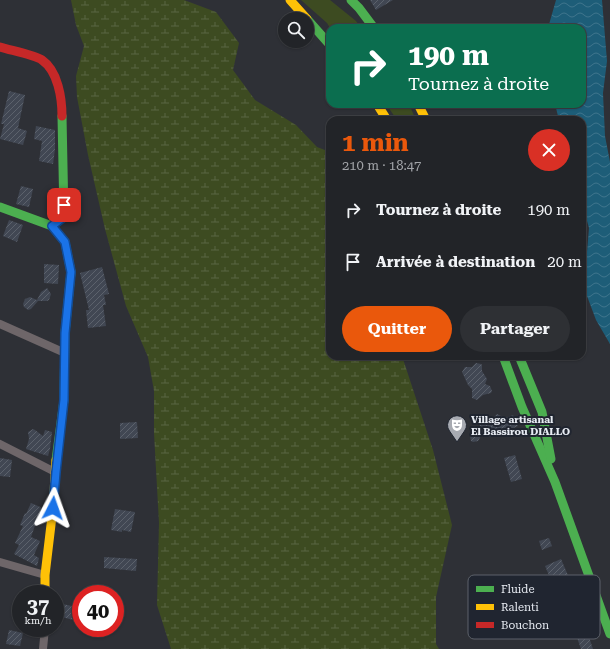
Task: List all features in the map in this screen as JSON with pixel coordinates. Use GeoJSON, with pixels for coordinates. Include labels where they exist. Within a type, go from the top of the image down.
{"type":"FeatureCollection","features":[{"type":"Feature","properties":{"kind":"street"},"geometry":{"type":"LineString","coordinates":[[290,0],[301,12]]}},
{"type":"Feature","properties":{"kind":"street"},"geometry":{"type":"LineString","coordinates":[[351,0],[371,24]]}},
{"type":"Feature","properties":{"kind":"street"},"geometry":{"type":"LineString","coordinates":[[314,27],[326,40]]}},
{"type":"Feature","properties":{"kind":"street"},"geometry":{"type":"LineString","coordinates":[[0,47],[41,59],[50,68],[62,102],[64,217],[52,226]]}},
{"type":"Feature","properties":{"kind":"street"},"geometry":{"type":"LineString","coordinates":[[0,207],[52,226],[65,242],[71,272],[65,333],[64,400],[45,575],[46,585]]}},
{"type":"Feature","properties":{"kind":"street"},"geometry":{"type":"LineString","coordinates":[[0,324],[65,353]]}},
{"type":"Feature","properties":{"kind":"street"},"geometry":{"type":"LineString","coordinates":[[504,360],[522,407],[555,482],[589,575]]}},
{"type":"Feature","properties":{"kind":"street"},"geometry":{"type":"LineString","coordinates":[[521,360],[542,412],[555,482]]}},
{"type":"Feature","properties":{"kind":"street"},"geometry":{"type":"LineString","coordinates":[[0,444],[56,472]]}},
{"type":"Feature","properties":{"kind":"street"},"geometry":{"type":"LineString","coordinates":[[0,562],[45,575]]}},
{"type":"Feature","properties":{"kind":"street"},"geometry":{"type":"LineString","coordinates":[[600,606],[610,634]]}},
{"type":"Feature","properties":{"kind":"street"},"geometry":{"type":"LineString","coordinates":[[43,649],[44,637]]}},
{"type":"Feature","properties":{"kind":"green space"},"geometry":{"type":"Polygon","coordinates":[[[71,0],[184,0],[216,12],[239,43],[233,70],[255,100],[296,125],[317,147],[326,150],[326,360],[403,360],[433,450],[452,525],[436,597],[436,644],[439,649],[171,649],[157,605],[159,523],[154,433],[154,391],[148,357],[126,306],[105,229],[88,155],[77,97],[76,76],[84,46],[76,25],[71,0]]]}},
{"type":"Feature","properties":{"kind":"green space"},"geometry":{"type":"Polygon","coordinates":[[[301,0],[330,0],[358,24],[327,23],[301,0]]]}},
{"type":"Feature","properties":{"kind":"green space"},"geometry":{"type":"Polygon","coordinates":[[[389,108],[411,108],[414,116],[394,116],[389,108]]]}},
{"type":"Feature","properties":{"kind":"water"},"geometry":{"type":"Polygon","coordinates":[[[556,0],[602,0],[607,61],[603,93],[605,136],[610,162],[610,344],[596,320],[586,293],[586,264],[589,228],[586,217],[586,116],[558,116],[556,108],[586,108],[586,24],[549,24],[556,0]]]}},
{"type":"Feature","properties":{"kind":"building"},"geometry":{"type":"Polygon","coordinates":[[[370,0],[393,0],[376,10],[370,0]]]}},
{"type":"Feature","properties":{"kind":"building"},"geometry":{"type":"Polygon","coordinates":[[[9,91],[25,95],[18,128],[27,131],[23,145],[0,139],[4,124],[1,124],[9,91]]]}},
{"type":"Feature","properties":{"kind":"building"},"geometry":{"type":"Polygon","coordinates":[[[36,126],[55,130],[53,164],[39,161],[42,141],[34,139],[36,126]]]}},
{"type":"Feature","properties":{"kind":"building"},"geometry":{"type":"Polygon","coordinates":[[[21,186],[33,189],[29,207],[16,204],[21,186]]]}},
{"type":"Feature","properties":{"kind":"building"},"geometry":{"type":"Polygon","coordinates":[[[9,220],[23,225],[17,242],[3,236],[9,220]]]}},
{"type":"Feature","properties":{"kind":"building"},"geometry":{"type":"Polygon","coordinates":[[[44,264],[59,265],[58,284],[44,283],[44,264]]]}},
{"type":"Feature","properties":{"kind":"building"},"geometry":{"type":"Polygon","coordinates":[[[102,267],[109,294],[104,295],[106,305],[103,305],[106,326],[88,328],[86,310],[89,310],[80,273],[102,267]]]}},
{"type":"Feature","properties":{"kind":"building"},"geometry":{"type":"Polygon","coordinates":[[[47,288],[51,294],[49,300],[38,301],[31,309],[28,310],[24,307],[23,304],[25,299],[30,297],[37,300],[41,292],[47,288]]]}},
{"type":"Feature","properties":{"kind":"building"},"geometry":{"type":"Polygon","coordinates":[[[476,363],[482,365],[482,371],[487,379],[485,384],[490,386],[492,391],[491,393],[483,395],[477,400],[472,398],[472,389],[468,385],[462,372],[465,367],[472,367],[476,363]]]}},
{"type":"Feature","properties":{"kind":"building"},"geometry":{"type":"Polygon","coordinates":[[[497,414],[505,418],[513,415],[518,426],[502,433],[494,434],[490,437],[482,434],[478,441],[471,441],[471,434],[481,433],[480,418],[485,416],[492,419],[497,414]]]}},
{"type":"Feature","properties":{"kind":"building"},"geometry":{"type":"Polygon","coordinates":[[[137,422],[138,438],[120,439],[120,423],[137,422]]]}},
{"type":"Feature","properties":{"kind":"building"},"geometry":{"type":"Polygon","coordinates":[[[33,429],[43,436],[45,430],[52,432],[48,456],[26,449],[29,439],[28,432],[33,429]]]}},
{"type":"Feature","properties":{"kind":"building"},"geometry":{"type":"Polygon","coordinates":[[[515,455],[522,479],[511,482],[504,458],[515,455]]]}},
{"type":"Feature","properties":{"kind":"building"},"geometry":{"type":"Polygon","coordinates":[[[0,458],[12,460],[10,477],[0,476],[0,458]]]}},
{"type":"Feature","properties":{"kind":"building"},"geometry":{"type":"Polygon","coordinates":[[[31,503],[45,509],[41,518],[38,517],[31,537],[40,541],[34,555],[39,558],[37,566],[14,554],[19,545],[15,543],[23,526],[20,525],[31,503]]]}},
{"type":"Feature","properties":{"kind":"building"},"geometry":{"type":"Polygon","coordinates":[[[115,509],[135,512],[131,532],[111,530],[115,509]]]}},
{"type":"Feature","properties":{"kind":"building"},"geometry":{"type":"Polygon","coordinates":[[[549,538],[552,546],[542,550],[539,541],[549,538]]]}},
{"type":"Feature","properties":{"kind":"building"},"geometry":{"type":"Polygon","coordinates":[[[104,557],[137,559],[136,571],[104,568],[104,557]]]}},
{"type":"Feature","properties":{"kind":"building"},"geometry":{"type":"Polygon","coordinates":[[[561,559],[568,575],[549,575],[545,566],[561,559]]]}},
{"type":"Feature","properties":{"kind":"building"},"geometry":{"type":"Polygon","coordinates":[[[64,604],[72,606],[72,620],[64,618],[64,604]]]}},
{"type":"Feature","properties":{"kind":"building"},"geometry":{"type":"Polygon","coordinates":[[[9,630],[12,631],[12,637],[22,637],[20,646],[6,644],[9,630]]]}},
{"type":"Feature","properties":{"kind":"building"},"geometry":{"type":"Polygon","coordinates":[[[577,639],[590,639],[593,649],[581,649],[577,639]]]}},
{"type":"Feature","properties":{"kind":"traffic: fast"},"geometry":{"type":"LineString","coordinates":[[351,0],[371,24]]}},
{"type":"Feature","properties":{"kind":"traffic: fast"},"geometry":{"type":"LineString","coordinates":[[314,27],[326,40]]}},
{"type":"Feature","properties":{"kind":"traffic: fast"},"geometry":{"type":"LineString","coordinates":[[52,226],[64,217],[62,116]]}},
{"type":"Feature","properties":{"kind":"traffic: fast"},"geometry":{"type":"LineString","coordinates":[[0,207],[52,226],[65,242],[71,272],[65,333],[64,400],[56,460]]}},
{"type":"Feature","properties":{"kind":"traffic: fast"},"geometry":{"type":"LineString","coordinates":[[504,360],[522,407],[555,482],[589,575]]}},
{"type":"Feature","properties":{"kind":"traffic: fast"},"geometry":{"type":"LineString","coordinates":[[521,360],[542,412],[551,459]]}},
{"type":"Feature","properties":{"kind":"traffic: fast"},"geometry":{"type":"LineString","coordinates":[[600,606],[610,634]]}},
{"type":"Feature","properties":{"kind":"traffic: slow"},"geometry":{"type":"LineString","coordinates":[[290,0],[301,12]]}},
{"type":"Feature","properties":{"kind":"traffic: slow"},"geometry":{"type":"LineString","coordinates":[[380,108],[384,116]]}},
{"type":"Feature","properties":{"kind":"traffic: slow"},"geometry":{"type":"LineString","coordinates":[[420,108],[424,116]]}},
{"type":"Feature","properties":{"kind":"traffic: slow"},"geometry":{"type":"LineString","coordinates":[[45,585],[53,508],[56,460]]}},
{"type":"Feature","properties":{"kind":"traffic: jam"},"geometry":{"type":"LineString","coordinates":[[0,47],[34,56],[42,60],[47,65],[52,71],[58,85],[62,116]]}},
{"type":"Feature","properties":{"kind":"place","name":"Village artisanal El Bassirou DIALLO"},"geometry":{"type":"Point","coordinates":[457,442]}},
{"type":"Feature","properties":{"kind":"route"},"geometry":{"type":"LineString","coordinates":[[53,508],[64,400],[65,333],[71,272],[65,242],[52,226],[64,217],[64,205]]}}]}
